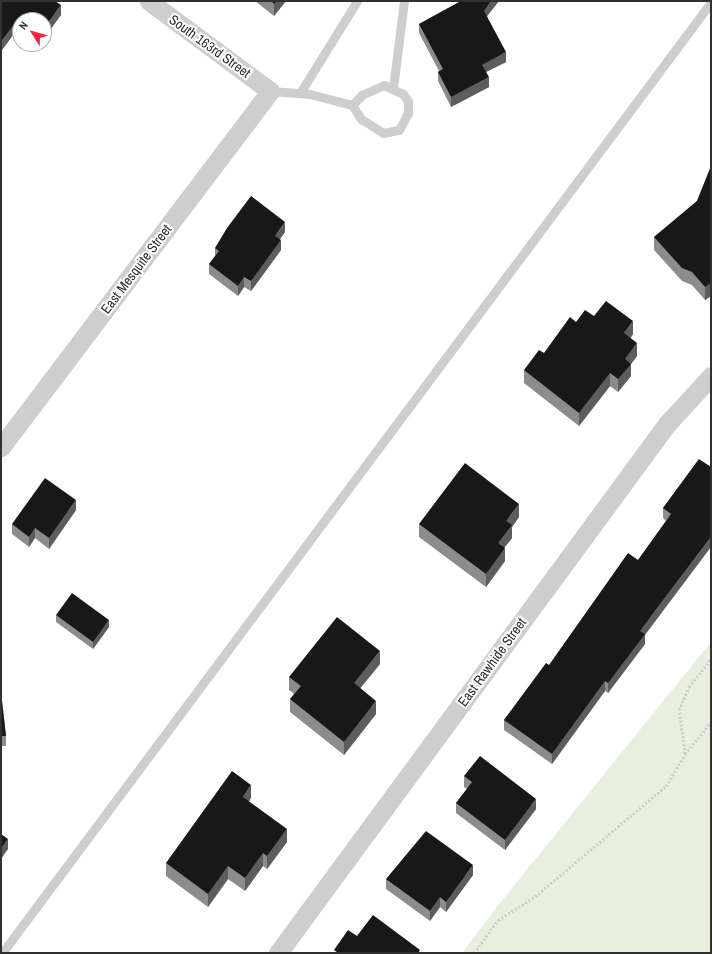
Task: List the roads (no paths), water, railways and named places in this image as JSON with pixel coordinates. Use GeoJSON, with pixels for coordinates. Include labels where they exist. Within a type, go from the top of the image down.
{"type":"FeatureCollection","features":[{"type":"Feature","properties":{"kind":"street","name":"South 163rd Street"},"geometry":{"type":"LineString","coordinates":[[149,1],[270,91]]}},
{"type":"Feature","properties":{"kind":"street","name":"East Mesquite Street"},"geometry":{"type":"LineString","coordinates":[[1,447],[270,91]]}},
{"type":"Feature","properties":{"kind":"street","name":"East Rawhide Street"},"geometry":{"type":"LineString","coordinates":[[278,953],[667,424],[711,376]]}},
{"type":"Feature","properties":{"kind":"lane"},"geometry":{"type":"LineString","coordinates":[[300,93],[358,1]]}},
{"type":"Feature","properties":{"kind":"lane"},"geometry":{"type":"LineString","coordinates":[[393,88],[404,1]]}},
{"type":"Feature","properties":{"kind":"lane"},"geometry":{"type":"LineString","coordinates":[[2,953],[711,2]]}},
{"type":"Feature","properties":{"kind":"lane"},"geometry":{"type":"LineString","coordinates":[[270,91],[300,93],[352,105],[373,129],[383,133],[400,130],[406,118],[408,101],[393,88],[375,88],[352,105]]}}]}
